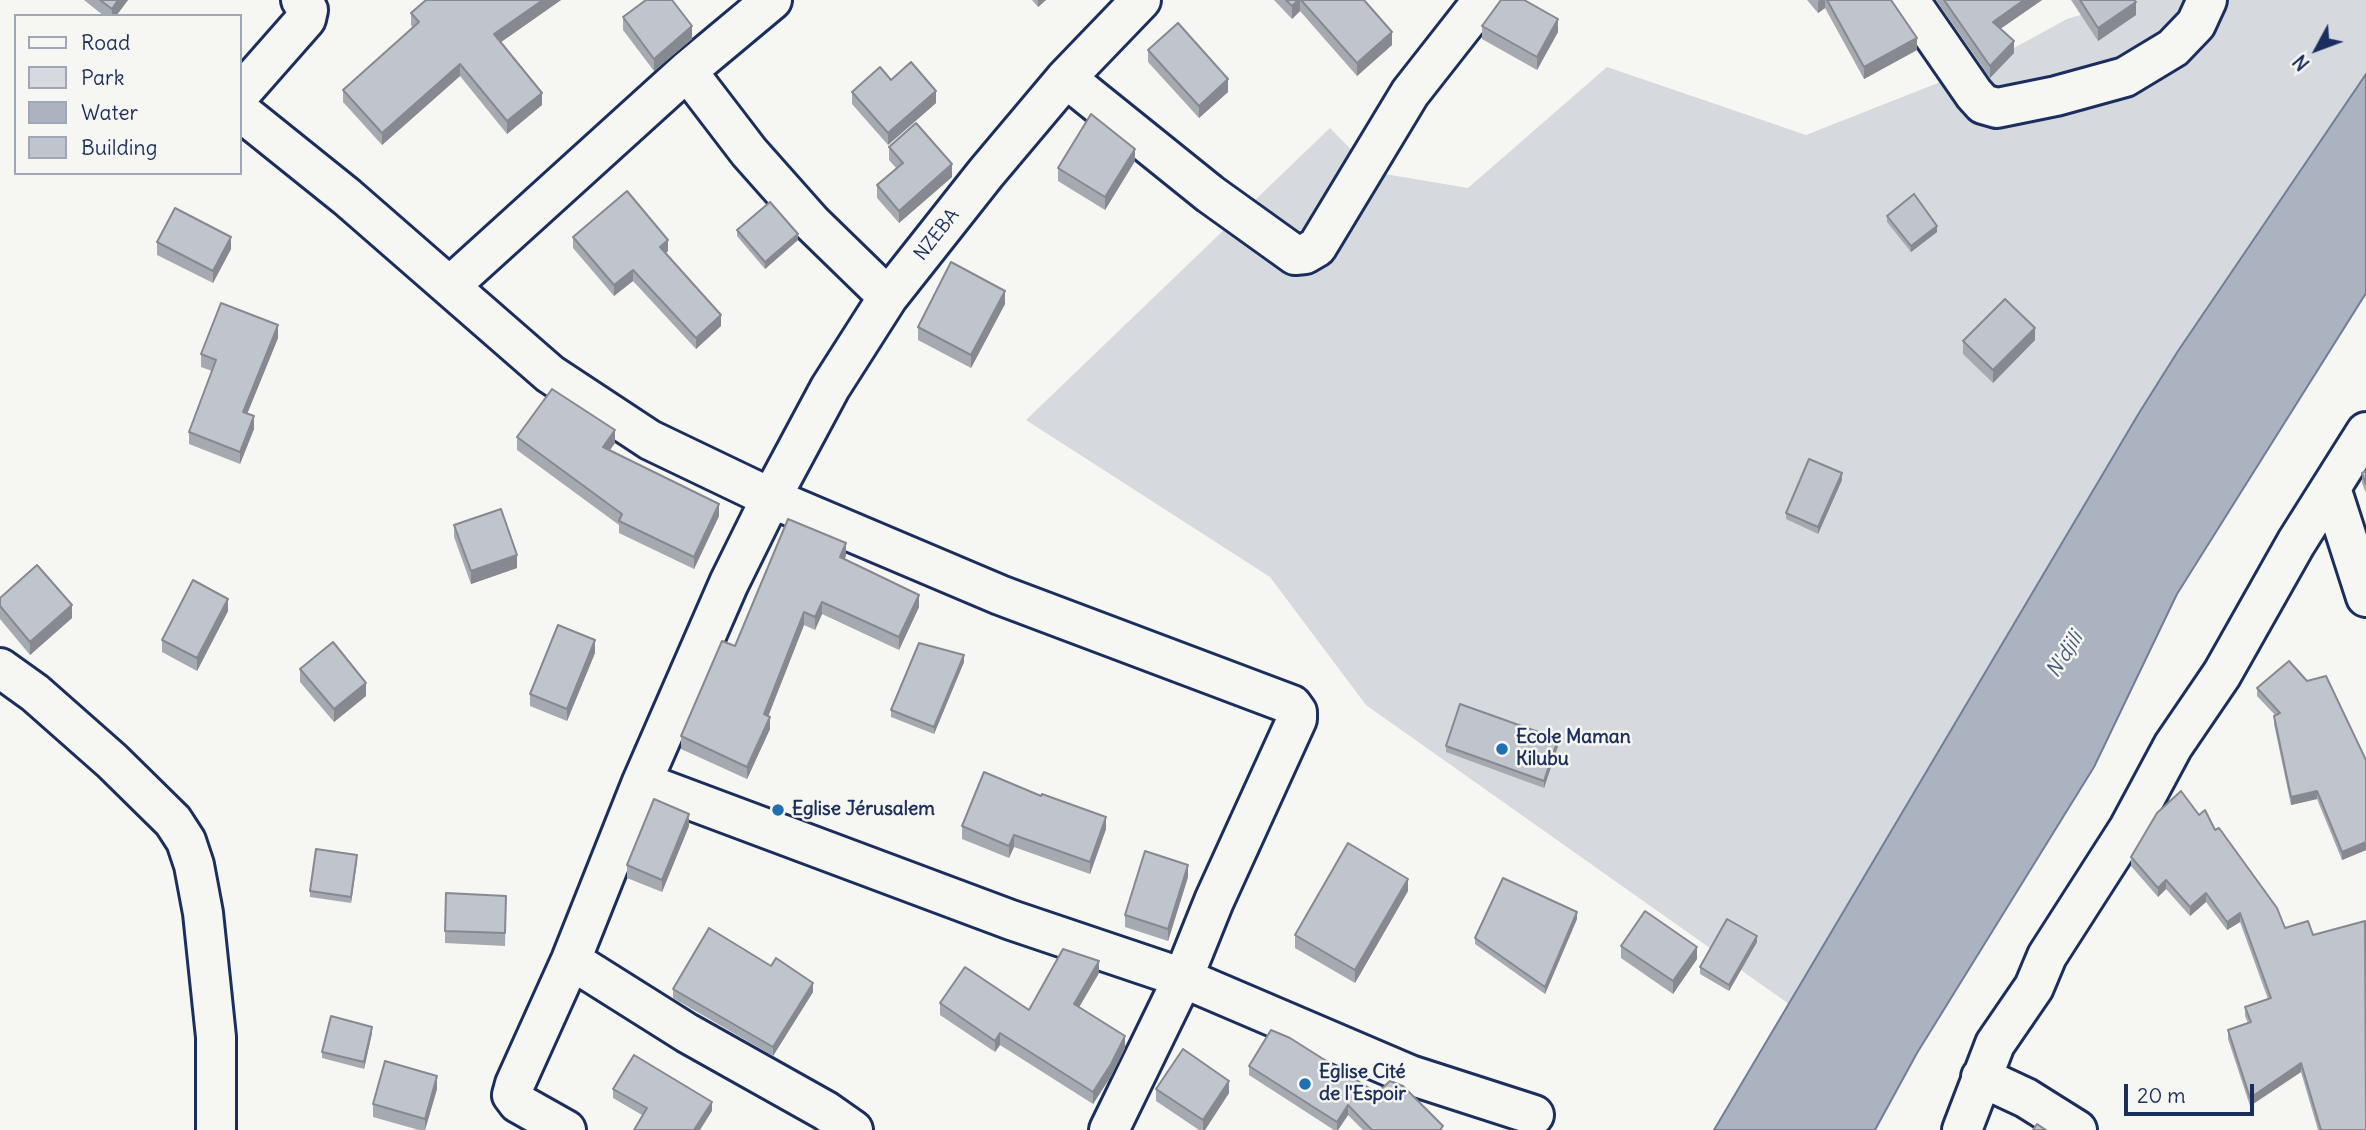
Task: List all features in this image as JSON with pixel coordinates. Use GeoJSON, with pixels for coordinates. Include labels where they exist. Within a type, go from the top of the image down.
{"type":"FeatureCollection","features":[{"type":"Feature","properties":{"kind":"street"},"geometry":{"type":"LineString","coordinates":[[242,92],[306,19],[308,10],[301,0]]}},
{"type":"Feature","properties":{"kind":"street"},"geometry":{"type":"LineString","coordinates":[[450,286],[687,71],[772,0]]}},
{"type":"Feature","properties":{"kind":"street","name":"NZEBA"},"geometry":{"type":"LineString","coordinates":[[566,1130],[517,1103],[512,1095],[571,960],[642,782],[729,583],[771,498],[830,388],[888,297],[986,173],[1066,78],[1141,0]]}},
{"type":"Feature","properties":{"kind":"street"},"geometry":{"type":"LineString","coordinates":[[1066,78],[1210,194],[1295,255],[1305,254],[1317,247],[1410,93],[1483,0]]}},
{"type":"Feature","properties":{"kind":"street"},"geometry":{"type":"LineString","coordinates":[[1909,0],[1973,94],[1983,104],[1997,108],[2056,96],[2125,77],[2173,48],[2196,24],[2207,0]]}},
{"type":"Feature","properties":{"kind":"street"},"geometry":{"type":"LineString","coordinates":[[687,71],[749,152],[812,223],[888,297]]}},
{"type":"Feature","properties":{"kind":"street"},"geometry":{"type":"LineString","coordinates":[[242,113],[293,152],[550,374],[650,440],[771,498],[1000,595],[1292,705],[1297,712],[1297,719],[1214,901],[1184,978],[1109,1130]]}},
{"type":"Feature","properties":{"kind":"street"},"geometry":{"type":"LineString","coordinates":[[1962,1130],[1995,1044],[2034,987],[2047,956],[2129,828],[2174,746],[2222,674],[2296,543],[2366,432]]}},
{"type":"Feature","properties":{"kind":"street"},"geometry":{"type":"LineString","coordinates":[[2331,488],[2366,597]]}},
{"type":"Feature","properties":{"kind":"street"},"geometry":{"type":"LineString","coordinates":[[0,668],[36,694],[112,761],[173,821],[186,841],[194,865],[203,913],[216,1037],[216,1130]]}},
{"type":"Feature","properties":{"kind":"street"},"geometry":{"type":"LineString","coordinates":[[642,782],[1010,920],[1184,978],[1410,1074],[1534,1115]]}},
{"type":"Feature","properties":{"kind":"street"},"geometry":{"type":"LineString","coordinates":[[571,960],[687,1033],[826,1111],[853,1130]]}},
{"type":"Feature","properties":{"kind":"street"},"geometry":{"type":"LineString","coordinates":[[1981,1077],[2026,1098],[2077,1130]]}},
{"type":"Feature","properties":{"kind":"green space"},"geometry":{"type":"Polygon","coordinates":[[[2130,0],[2366,0],[2366,73],[2139,413],[1789,1004],[1366,705],[1270,577],[1026,420],[1330,128],[1373,172],[1468,188],[1607,67],[1806,135],[1981,66],[2067,19],[2130,0]]]}},
{"type":"Feature","properties":{"kind":"water","name":"N'djili"},"geometry":{"type":"Polygon","coordinates":[[[2366,74],[2366,293],[2177,594],[2094,767],[1917,1053],[1875,1130],[1714,1130],[2139,413],[2366,74]]]}},
{"type":"Feature","properties":{"kind":"building"},"geometry":{"type":"Polygon","coordinates":[[[100,0],[118,0],[112,9],[100,0]]]}},
{"type":"Feature","properties":{"kind":"building"},"geometry":{"type":"Polygon","coordinates":[[[426,0],[543,0],[494,34],[542,93],[507,121],[460,64],[382,133],[343,90],[419,22],[411,13],[426,0]]]}},
{"type":"Feature","properties":{"kind":"building"},"geometry":{"type":"Polygon","coordinates":[[[646,0],[672,0],[692,26],[654,59],[623,17],[646,0]]]}},
{"type":"Feature","properties":{"kind":"building"},"geometry":{"type":"Polygon","coordinates":[[[1286,0],[1298,0],[1292,6],[1286,0]]]}},
{"type":"Feature","properties":{"kind":"building"},"geometry":{"type":"Polygon","coordinates":[[[1301,0],[1364,0],[1392,32],[1357,63],[1301,0]]]}},
{"type":"Feature","properties":{"kind":"building"},"geometry":{"type":"Polygon","coordinates":[[[1501,0],[1524,0],[1558,19],[1537,57],[1482,26],[1501,0]]]}},
{"type":"Feature","properties":{"kind":"building"},"geometry":{"type":"Polygon","coordinates":[[[1827,0],[1891,0],[1917,38],[1864,67],[1827,0]]]}},
{"type":"Feature","properties":{"kind":"building"},"geometry":{"type":"Polygon","coordinates":[[[1944,0],[2024,0],[1993,22],[2014,41],[1990,66],[1944,0]]]}},
{"type":"Feature","properties":{"kind":"building"},"geometry":{"type":"Polygon","coordinates":[[[2080,0],[2134,0],[2136,2],[2098,28],[2080,0]]]}},
{"type":"Feature","properties":{"kind":"building"},"geometry":{"type":"Polygon","coordinates":[[[1178,23],[1228,79],[1199,106],[1148,50],[1178,23]]]}},
{"type":"Feature","properties":{"kind":"building"},"geometry":{"type":"Polygon","coordinates":[[[911,62],[936,91],[888,133],[852,92],[880,67],[891,80],[911,62]]]}},
{"type":"Feature","properties":{"kind":"building"},"geometry":{"type":"Polygon","coordinates":[[[1091,114],[1135,149],[1105,197],[1058,168],[1091,114]]]}},
{"type":"Feature","properties":{"kind":"building"},"geometry":{"type":"Polygon","coordinates":[[[916,123],[952,164],[899,211],[877,185],[903,163],[889,147],[916,123]]]}},
{"type":"Feature","properties":{"kind":"building"},"geometry":{"type":"Polygon","coordinates":[[[627,191],[668,240],[660,247],[721,315],[696,338],[633,270],[614,285],[573,237],[627,191]]]}},
{"type":"Feature","properties":{"kind":"building"},"geometry":{"type":"Polygon","coordinates":[[[1914,194],[1937,226],[1911,246],[1887,216],[1914,194]]]}},
{"type":"Feature","properties":{"kind":"building"},"geometry":{"type":"Polygon","coordinates":[[[770,202],[798,234],[765,262],[737,230],[770,202]]]}},
{"type":"Feature","properties":{"kind":"building"},"geometry":{"type":"Polygon","coordinates":[[[175,208],[231,237],[213,271],[157,242],[175,208]]]}},
{"type":"Feature","properties":{"kind":"building"},"geometry":{"type":"Polygon","coordinates":[[[951,262],[1005,291],[971,355],[918,327],[951,262]]]}},
{"type":"Feature","properties":{"kind":"building"},"geometry":{"type":"Polygon","coordinates":[[[2005,299],[2035,328],[1993,370],[1963,341],[2005,299]]]}},
{"type":"Feature","properties":{"kind":"building"},"geometry":{"type":"Polygon","coordinates":[[[221,303],[278,325],[243,412],[254,416],[240,452],[189,432],[216,360],[201,354],[221,303]]]}},
{"type":"Feature","properties":{"kind":"building"},"geometry":{"type":"Polygon","coordinates":[[[552,389],[615,430],[603,447],[719,504],[694,557],[619,521],[622,514],[517,437],[552,389]]]}},
{"type":"Feature","properties":{"kind":"building"},"geometry":{"type":"Polygon","coordinates":[[[1809,459],[1842,473],[1818,527],[1786,513],[1809,459]]]}},
{"type":"Feature","properties":{"kind":"building"},"geometry":{"type":"Polygon","coordinates":[[[501,509],[517,555],[471,571],[454,525],[501,509]]]}},
{"type":"Feature","properties":{"kind":"building"},"geometry":{"type":"Polygon","coordinates":[[[788,519],[846,543],[840,557],[919,595],[899,637],[822,602],[815,617],[804,612],[764,714],[770,717],[747,767],[681,736],[722,641],[735,646],[788,519]]]}},
{"type":"Feature","properties":{"kind":"building"},"geometry":{"type":"Polygon","coordinates":[[[37,565],[72,605],[30,642],[0,606],[0,598],[37,565]]]}},
{"type":"Feature","properties":{"kind":"building"},"geometry":{"type":"Polygon","coordinates":[[[193,580],[228,599],[197,658],[162,640],[193,580]]]}},
{"type":"Feature","properties":{"kind":"building"},"geometry":{"type":"Polygon","coordinates":[[[558,625],[595,640],[567,709],[530,694],[558,625]]]}},
{"type":"Feature","properties":{"kind":"building"},"geometry":{"type":"Polygon","coordinates":[[[333,642],[366,683],[334,709],[300,669],[333,642]]]}},
{"type":"Feature","properties":{"kind":"building"},"geometry":{"type":"Polygon","coordinates":[[[919,643],[964,655],[934,727],[891,710],[919,643]]]}},
{"type":"Feature","properties":{"kind":"building"},"geometry":{"type":"Polygon","coordinates":[[[2289,661],[2307,681],[2326,676],[2366,760],[2366,842],[2342,852],[2317,791],[2291,797],[2274,716],[2280,713],[2257,688],[2289,661]]]}},
{"type":"Feature","properties":{"kind":"building","name":"Ecole Maman Kilubu"},"geometry":{"type":"Polygon","coordinates":[[[1460,704],[1558,739],[1544,781],[1446,746],[1460,704]]]}},
{"type":"Feature","properties":{"kind":"building"},"geometry":{"type":"Polygon","coordinates":[[[984,772],[1041,796],[1042,794],[1106,817],[1090,862],[1014,835],[1009,846],[962,826],[984,772]]]}},
{"type":"Feature","properties":{"kind":"building"},"geometry":{"type":"Polygon","coordinates":[[[2181,791],[2199,815],[2205,810],[2215,830],[2219,828],[2277,908],[2285,928],[2308,921],[2313,935],[2365,921],[2366,1130],[2321,1130],[2301,1063],[2250,1098],[2228,1030],[2251,1022],[2245,1007],[2271,998],[2240,913],[2227,922],[2206,893],[2190,907],[2166,880],[2158,888],[2131,857],[2157,813],[2181,791]]]}},
{"type":"Feature","properties":{"kind":"building"},"geometry":{"type":"Polygon","coordinates":[[[654,799],[689,814],[662,880],[627,865],[654,799]]]}},
{"type":"Feature","properties":{"kind":"building"},"geometry":{"type":"Polygon","coordinates":[[[1348,843],[1408,879],[1355,970],[1295,935],[1348,843]]]}},
{"type":"Feature","properties":{"kind":"building"},"geometry":{"type":"Polygon","coordinates":[[[316,849],[357,855],[351,897],[310,891],[316,849]]]}},
{"type":"Feature","properties":{"kind":"building"},"geometry":{"type":"Polygon","coordinates":[[[1145,851],[1188,865],[1168,929],[1125,915],[1145,851]]]}},
{"type":"Feature","properties":{"kind":"building"},"geometry":{"type":"Polygon","coordinates":[[[1503,878],[1577,912],[1545,987],[1475,938],[1503,878]]]}},
{"type":"Feature","properties":{"kind":"building"},"geometry":{"type":"Polygon","coordinates":[[[446,893],[506,896],[505,933],[445,931],[446,893]]]}},
{"type":"Feature","properties":{"kind":"building"},"geometry":{"type":"Polygon","coordinates":[[[1645,911],[1697,947],[1673,981],[1621,946],[1645,911]]]}},
{"type":"Feature","properties":{"kind":"building"},"geometry":{"type":"Polygon","coordinates":[[[1727,919],[1757,936],[1729,985],[1700,967],[1727,919]]]}},
{"type":"Feature","properties":{"kind":"building"},"geometry":{"type":"Polygon","coordinates":[[[709,928],[771,966],[776,958],[813,983],[773,1047],[673,989],[709,928]]]}},
{"type":"Feature","properties":{"kind":"building"},"geometry":{"type":"Polygon","coordinates":[[[1063,949],[1099,961],[1074,1004],[1125,1036],[1093,1092],[1000,1033],[995,1041],[940,1003],[965,967],[1029,1010],[1063,949]]]}},
{"type":"Feature","properties":{"kind":"building"},"geometry":{"type":"Polygon","coordinates":[[[331,1016],[372,1027],[364,1062],[322,1052],[331,1016]]]}},
{"type":"Feature","properties":{"kind":"building"},"geometry":{"type":"Polygon","coordinates":[[[1271,1030],[1290,1038],[1377,1093],[1390,1081],[1403,1086],[1443,1126],[1440,1130],[1372,1130],[1348,1105],[1337,1122],[1249,1066],[1271,1030]]]}},
{"type":"Feature","properties":{"kind":"building"},"geometry":{"type":"Polygon","coordinates":[[[1183,1049],[1229,1081],[1203,1120],[1156,1089],[1183,1049]]]}},
{"type":"Feature","properties":{"kind":"building"},"geometry":{"type":"Polygon","coordinates":[[[634,1055],[712,1102],[694,1130],[634,1130],[647,1108],[613,1089],[634,1055]]]}},
{"type":"Feature","properties":{"kind":"building"},"geometry":{"type":"Polygon","coordinates":[[[385,1061],[437,1076],[425,1119],[373,1104],[385,1061]]]}},
{"type":"Feature","properties":{"kind":"building"},"geometry":{"type":"Polygon","coordinates":[[[2037,1124],[2046,1130],[2033,1130],[2037,1124]]]}},
{"type":"Feature","properties":{"kind":"place","name":"Ecole Maman Kilubu"},"geometry":{"type":"Point","coordinates":[1502,749]}},
{"type":"Feature","properties":{"kind":"place","name":"Eglise Jérusalem"},"geometry":{"type":"Point","coordinates":[778,810]}},
{"type":"Feature","properties":{"kind":"place","name":"Eglise Cité de l'Espoir"},"geometry":{"type":"Point","coordinates":[1305,1084]}}]}
